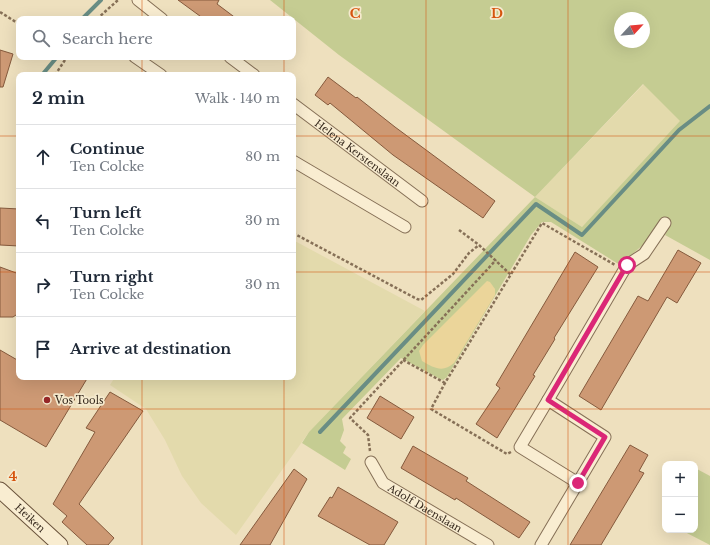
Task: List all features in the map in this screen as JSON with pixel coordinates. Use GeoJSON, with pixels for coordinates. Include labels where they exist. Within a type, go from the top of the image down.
{"type":"FeatureCollection","features":[{"type":"Feature","properties":{"kind":"main road","name":"Heiken"},"geometry":{"type":"LineString","coordinates":[[0,490],[60,545]]}},
{"type":"Feature","properties":{"kind":"street"},"geometry":{"type":"LineString","coordinates":[[138,0],[158,16]]}},
{"type":"Feature","properties":{"kind":"street"},"geometry":{"type":"LineString","coordinates":[[139,60],[157,72]]}},
{"type":"Feature","properties":{"kind":"street"},"geometry":{"type":"LineString","coordinates":[[234,60],[249,72]]}},
{"type":"Feature","properties":{"kind":"street","name":"Helena Kerstenslaan"},"geometry":{"type":"LineString","coordinates":[[296,106],[422,201]]}},
{"type":"Feature","properties":{"kind":"street"},"geometry":{"type":"LineString","coordinates":[[296,163],[405,227]]}},
{"type":"Feature","properties":{"kind":"street"},"geometry":{"type":"LineString","coordinates":[[578,483],[520,447],[624,270],[631,261],[644,254],[664,223]]}},
{"type":"Feature","properties":{"kind":"street"},"geometry":{"type":"LineString","coordinates":[[542,545],[605,437],[548,400]]}},
{"type":"Feature","properties":{"kind":"street","name":"Adolf Daenslaan"},"geometry":{"type":"LineString","coordinates":[[371,462],[383,483],[488,545]]}},
{"type":"Feature","properties":{"kind":"path"},"geometry":{"type":"LineString","coordinates":[[100,16],[118,0]]}},
{"type":"Feature","properties":{"kind":"path"},"geometry":{"type":"LineString","coordinates":[[0,12],[16,22]]}},
{"type":"Feature","properties":{"kind":"path"},"geometry":{"type":"LineString","coordinates":[[57,72],[65,60]]}},
{"type":"Feature","properties":{"kind":"path"},"geometry":{"type":"LineString","coordinates":[[520,447],[507,454],[431,409],[445,383],[542,223],[624,270]]}},
{"type":"Feature","properties":{"kind":"path"},"geometry":{"type":"LineString","coordinates":[[459,230],[479,245],[511,275]]}},
{"type":"Feature","properties":{"kind":"path"},"geometry":{"type":"LineString","coordinates":[[296,235],[421,300],[453,274],[469,253],[479,245]]}},
{"type":"Feature","properties":{"kind":"path"},"geometry":{"type":"LineString","coordinates":[[371,462],[368,435],[350,418],[496,260]]}},
{"type":"Feature","properties":{"kind":"path"},"geometry":{"type":"LineString","coordinates":[[403,360],[445,383]]}},
{"type":"Feature","properties":{"kind":"shaded area"},"geometry":{"type":"Polygon","coordinates":[[[644,84],[681,121],[582,227],[535,197],[644,84]]]}},
{"type":"Feature","properties":{"kind":"shaded area"},"geometry":{"type":"Polygon","coordinates":[[[296,242],[425,311],[309,432],[236,535],[201,503],[182,476],[165,440],[146,409],[110,385],[113,380],[296,380],[296,242]]]}},
{"type":"Feature","properties":{"kind":"green space"},"geometry":{"type":"Polygon","coordinates":[[[270,0],[710,0],[710,260],[665,235],[671,224],[661,218],[645,243],[620,265],[551,222],[542,222],[531,235],[447,377],[443,380],[440,379],[401,358],[342,419],[344,430],[340,441],[346,447],[343,453],[351,459],[345,470],[302,443],[309,432],[535,197],[339,55],[296,21],[296,16],[290,16],[270,0]],[[643,84],[535,197],[582,227],[680,121],[643,84]]]}},
{"type":"Feature","properties":{"kind":"green space"},"geometry":{"type":"Polygon","coordinates":[[[698,470],[710,476],[710,545],[687,533],[698,533],[698,470]]]}},
{"type":"Feature","properties":{"kind":"sand"},"geometry":{"type":"Polygon","coordinates":[[[487,281],[490,282],[495,289],[495,295],[454,363],[442,369],[431,366],[422,361],[419,351],[423,345],[487,281]]]}},
{"type":"Feature","properties":{"kind":"building"},"geometry":{"type":"Polygon","coordinates":[[[178,0],[219,0],[217,4],[233,16],[200,16],[178,0]]]}},
{"type":"Feature","properties":{"kind":"building"},"geometry":{"type":"Polygon","coordinates":[[[0,50],[13,54],[3,87],[0,87],[0,50]]]}},
{"type":"Feature","properties":{"kind":"building"},"geometry":{"type":"Polygon","coordinates":[[[328,77],[356,98],[357,97],[495,201],[483,218],[393,155],[330,103],[328,105],[315,95],[328,77]]]}},
{"type":"Feature","properties":{"kind":"building"},"geometry":{"type":"Polygon","coordinates":[[[0,208],[16,209],[16,246],[0,245],[0,208]]]}},
{"type":"Feature","properties":{"kind":"building"},"geometry":{"type":"Polygon","coordinates":[[[678,250],[701,263],[677,303],[667,297],[601,410],[579,396],[638,296],[648,301],[678,250]]]}},
{"type":"Feature","properties":{"kind":"building"},"geometry":{"type":"Polygon","coordinates":[[[575,252],[598,267],[554,338],[555,339],[533,375],[535,376],[497,438],[476,424],[500,388],[496,385],[575,252]]]}},
{"type":"Feature","properties":{"kind":"building"},"geometry":{"type":"Polygon","coordinates":[[[0,267],[16,273],[16,315],[13,317],[0,317],[0,267]]]}},
{"type":"Feature","properties":{"kind":"building","name":"Vos Tools"},"geometry":{"type":"Polygon","coordinates":[[[0,350],[16,359],[16,380],[86,380],[46,447],[0,420],[0,350]]]}},
{"type":"Feature","properties":{"kind":"building"},"geometry":{"type":"Polygon","coordinates":[[[110,392],[143,411],[79,504],[114,538],[108,545],[87,545],[62,522],[67,516],[53,504],[95,432],[86,428],[110,392]]]}},
{"type":"Feature","properties":{"kind":"building"},"geometry":{"type":"Polygon","coordinates":[[[380,396],[414,417],[401,439],[367,418],[380,396]]]}},
{"type":"Feature","properties":{"kind":"building"},"geometry":{"type":"Polygon","coordinates":[[[630,445],[648,455],[639,471],[644,473],[601,545],[570,545],[630,445]]]}},
{"type":"Feature","properties":{"kind":"building"},"geometry":{"type":"Polygon","coordinates":[[[413,446],[468,478],[466,481],[530,522],[519,538],[456,498],[455,500],[401,468],[413,446]]]}},
{"type":"Feature","properties":{"kind":"building"},"geometry":{"type":"Polygon","coordinates":[[[294,469],[307,479],[270,545],[240,545],[294,469]]]}},
{"type":"Feature","properties":{"kind":"building"},"geometry":{"type":"Polygon","coordinates":[[[338,487],[398,522],[384,545],[370,545],[318,516],[330,497],[332,498],[338,487]]]}},
{"type":"Feature","properties":{"kind":"waterway"},"geometry":{"type":"LineString","coordinates":[[85,16],[101,0]]}},
{"type":"Feature","properties":{"kind":"waterway"},"geometry":{"type":"LineString","coordinates":[[44,72],[54,60]]}},
{"type":"Feature","properties":{"kind":"waterway"},"geometry":{"type":"LineString","coordinates":[[320,432],[536,204],[582,235],[679,130],[710,106]]}},
{"type":"Feature","properties":{"kind":"place","name":"Vos Tools"},"geometry":{"type":"Point","coordinates":[47,400]}},
{"type":"Feature","properties":{"kind":"route"},"geometry":{"type":"LineString","coordinates":[[578,483],[605,437],[548,400],[627,265]]}}]}
